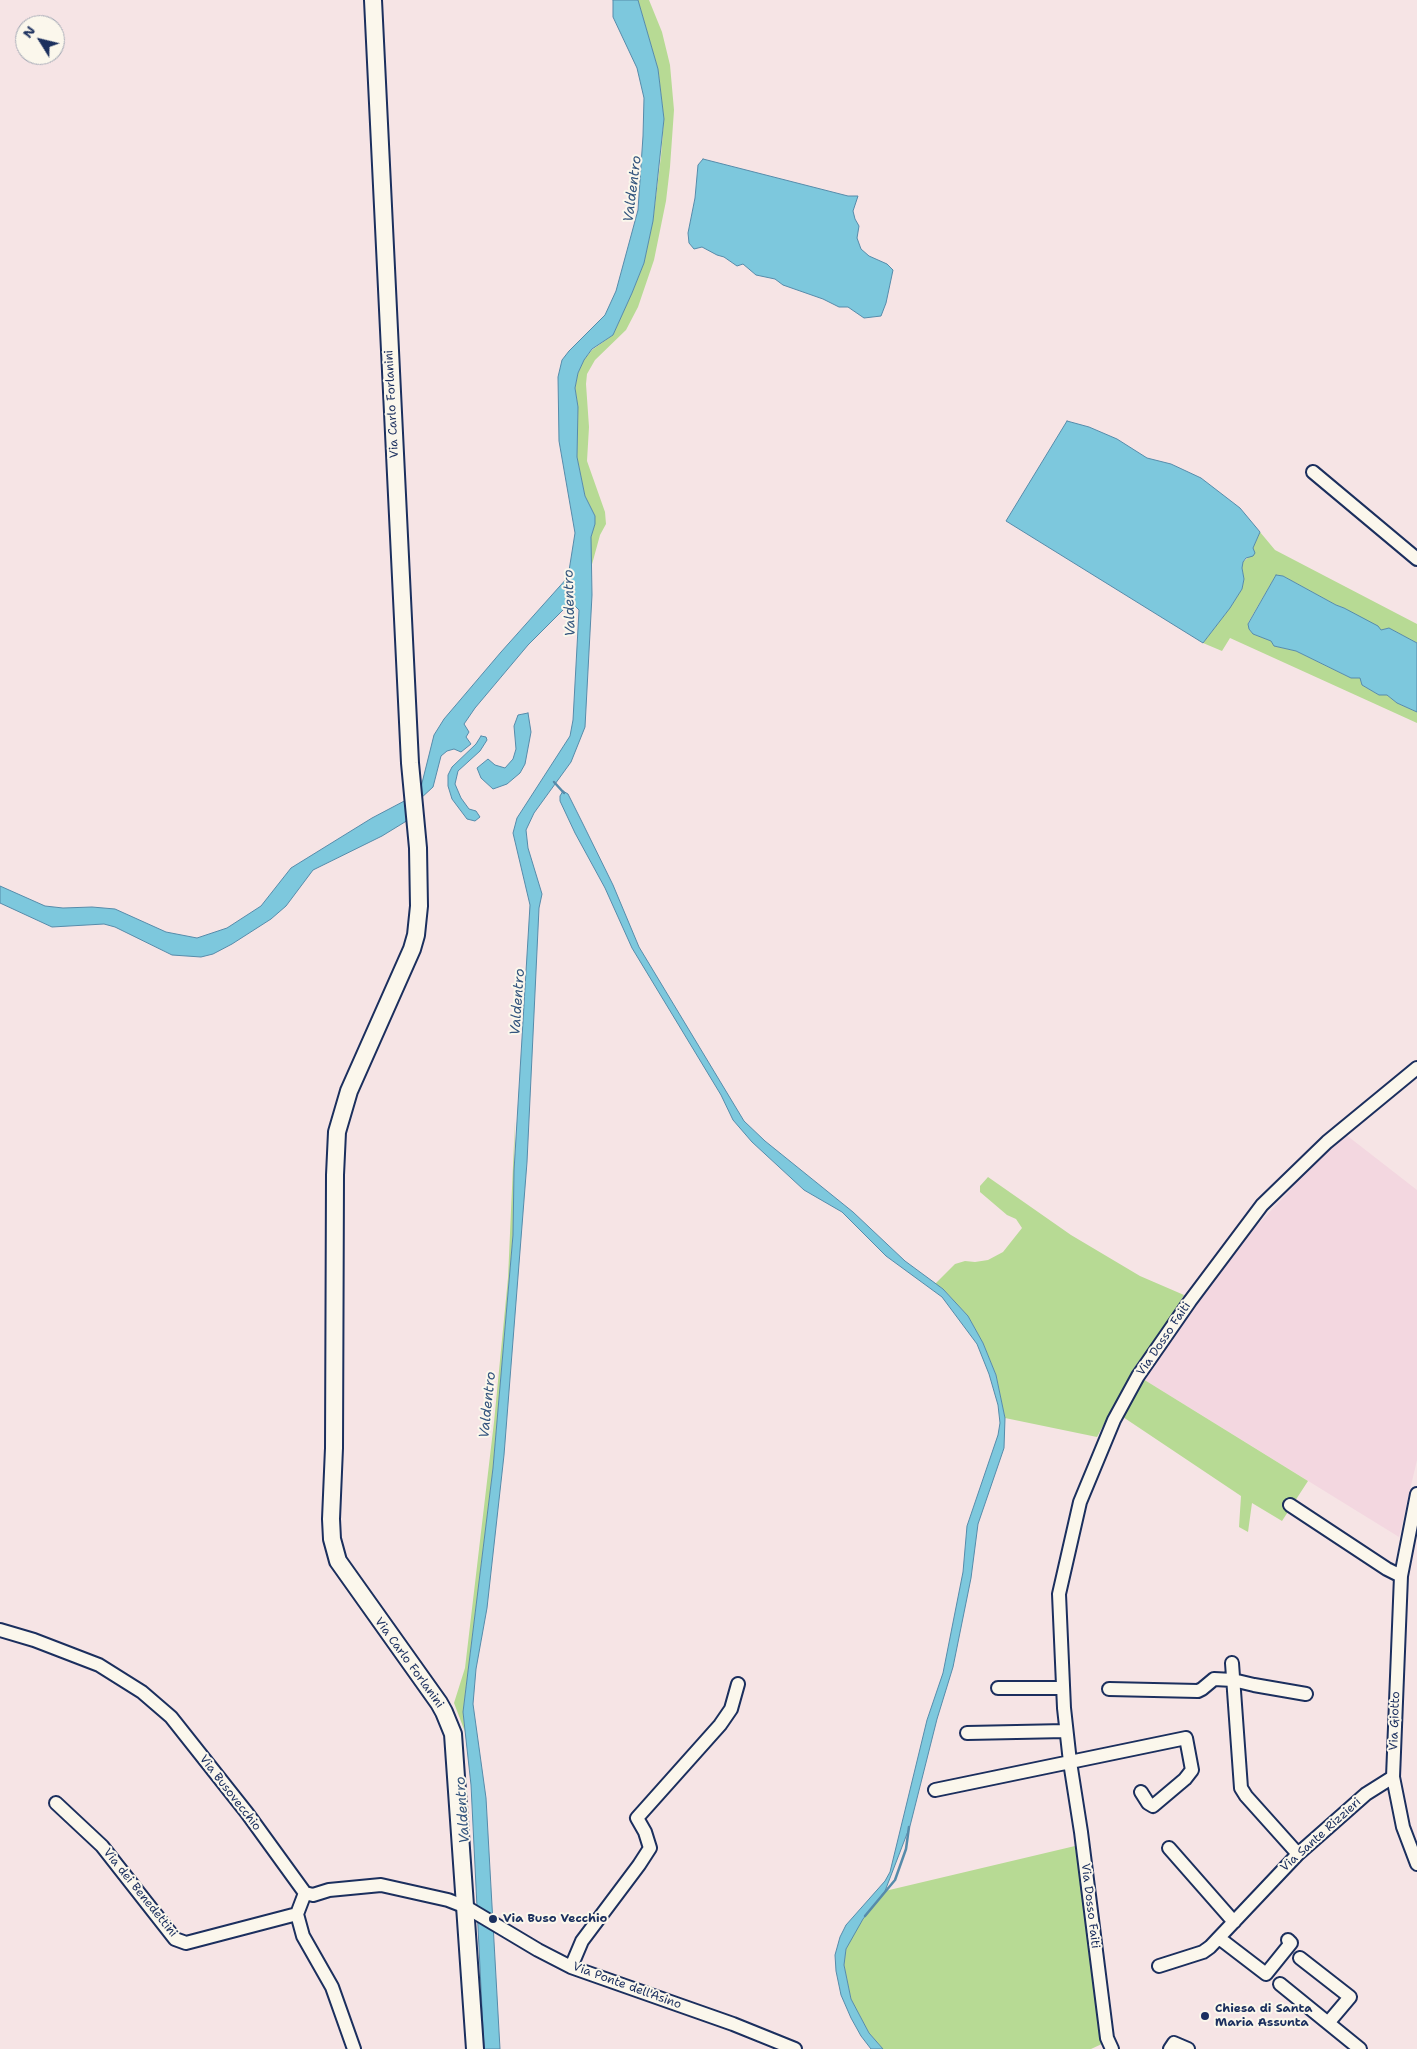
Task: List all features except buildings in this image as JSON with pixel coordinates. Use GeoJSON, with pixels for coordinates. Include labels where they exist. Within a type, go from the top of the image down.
{"type":"FeatureCollection","features":[{"type":"Feature","properties":{"kind":"main road","name":"Via Carlo Forlanini"},"geometry":{"type":"LineString","coordinates":[[372,0],[410,763],[418,848],[419,906],[416,935],[403,970],[349,1091],[337,1132],[335,1174],[334,1448],[331,1519],[334,1550],[338,1561],[439,1703],[450,1724],[455,1747],[470,1909],[475,2049]]}},
{"type":"Feature","properties":{"kind":"street"},"geometry":{"type":"LineString","coordinates":[[1313,472],[1417,559]]}},
{"type":"Feature","properties":{"kind":"street","name":"Via Dosso Faiti"},"geometry":{"type":"LineString","coordinates":[[1112,2049],[1107,2038],[1066,1731],[1063,1688],[1059,1594],[1080,1502],[1114,1420],[1138,1376],[1190,1301],[1262,1205],[1327,1142],[1417,1068]]}},
{"type":"Feature","properties":{"kind":"street","name":"Via Giotto"},"geometry":{"type":"LineString","coordinates":[[1417,1494],[1401,1576],[1393,1777],[1403,1827],[1417,1864]]}},
{"type":"Feature","properties":{"kind":"street"},"geometry":{"type":"LineString","coordinates":[[1290,1505],[1387,1569],[1401,1576]]}},
{"type":"Feature","properties":{"kind":"street","name":"Via Busovecchio"},"geometry":{"type":"LineString","coordinates":[[0,1630],[34,1640],[99,1665],[142,1692],[171,1717],[247,1814],[305,1893]]}},
{"type":"Feature","properties":{"kind":"street"},"geometry":{"type":"LineString","coordinates":[[1232,1663],[1241,1788],[1298,1854]]}},
{"type":"Feature","properties":{"kind":"street"},"geometry":{"type":"LineString","coordinates":[[1109,1689],[1198,1691],[1214,1679],[1233,1680],[1306,1694]]}},
{"type":"Feature","properties":{"kind":"street"},"geometry":{"type":"LineString","coordinates":[[571,1967],[582,1941],[650,1848],[645,1832],[637,1818],[720,1725],[731,1709],[738,1684]]}},
{"type":"Feature","properties":{"kind":"street"},"geometry":{"type":"LineString","coordinates":[[998,1688],[1063,1688]]}},
{"type":"Feature","properties":{"kind":"street"},"geometry":{"type":"LineString","coordinates":[[967,1734],[1066,1731]]}},
{"type":"Feature","properties":{"kind":"street"},"geometry":{"type":"LineString","coordinates":[[935,1790],[1186,1738],[1192,1770],[1185,1779],[1153,1806],[1141,1792]]}},
{"type":"Feature","properties":{"kind":"street","name":"Via Sante Rizzieri"},"geometry":{"type":"LineString","coordinates":[[1159,1966],[1203,1952],[1219,1938],[1298,1854],[1366,1794],[1393,1777]]}},
{"type":"Feature","properties":{"kind":"street","name":"Via dei Benedettini"},"geometry":{"type":"LineString","coordinates":[[56,1803],[102,1846],[174,1939],[186,1943],[296,1914]]}},
{"type":"Feature","properties":{"kind":"street"},"geometry":{"type":"LineString","coordinates":[[1169,1848],[1234,1922]]}},
{"type":"Feature","properties":{"kind":"street"},"geometry":{"type":"LineString","coordinates":[[354,2049],[332,1987],[303,1936],[296,1914],[305,1893],[313,1895],[329,1890],[381,1885],[424,1893],[470,1909]]}},
{"type":"Feature","properties":{"kind":"street","name":"Via Ponte dell'Asino"},"geometry":{"type":"LineString","coordinates":[[470,1909],[571,1967],[733,2024],[795,2049]]}},
{"type":"Feature","properties":{"kind":"street"},"geometry":{"type":"LineString","coordinates":[[1219,1938],[1266,1974],[1291,1943],[1288,1940]]}},
{"type":"Feature","properties":{"kind":"street"},"geometry":{"type":"LineString","coordinates":[[1300,1958],[1350,1997],[1328,2023]]}},
{"type":"Feature","properties":{"kind":"street"},"geometry":{"type":"LineString","coordinates":[[1280,1984],[1360,2049]]}},
{"type":"Feature","properties":{"kind":"street"},"geometry":{"type":"LineString","coordinates":[[1170,2049],[1174,2043],[1188,2049]]}},
{"type":"Feature","properties":{"kind":"shaded area"},"geometry":{"type":"Polygon","coordinates":[[[1345,1134],[1417,1190],[1417,1460],[1399,1537],[1143,1379],[1178,1330],[1198,1297],[1234,1250],[1293,1187],[1299,1178],[1345,1134]]]}},
{"type":"Feature","properties":{"kind":"green space"},"geometry":{"type":"Polygon","coordinates":[[[638,0],[649,0],[662,32],[670,65],[674,110],[670,167],[666,201],[654,260],[638,307],[626,330],[595,360],[587,374],[589,427],[587,461],[605,512],[606,524],[600,535],[591,568],[591,537],[595,516],[585,496],[577,457],[578,407],[575,388],[578,373],[584,360],[592,350],[613,335],[644,263],[653,221],[661,156],[664,119],[658,69],[638,0]]]}},
{"type":"Feature","properties":{"kind":"green space"},"geometry":{"type":"Polygon","coordinates":[[[1260,532],[1275,550],[1417,624],[1417,643],[1389,628],[1381,630],[1283,576],[1276,575],[1248,623],[1249,629],[1253,634],[1272,641],[1274,646],[1296,651],[1351,678],[1361,678],[1362,685],[1379,695],[1387,695],[1397,703],[1417,712],[1417,723],[1230,638],[1222,651],[1203,643],[1242,589],[1244,579],[1243,562],[1249,557],[1260,532]]]}},
{"type":"Feature","properties":{"kind":"green space"},"geometry":{"type":"Polygon","coordinates":[[[515,1121],[513,1235],[493,1468],[463,1712],[465,1732],[454,1703],[465,1668],[494,1422],[508,1278],[515,1121]]]}},
{"type":"Feature","properties":{"kind":"green space"},"geometry":{"type":"Polygon","coordinates":[[[988,1177],[1071,1235],[1140,1276],[1184,1295],[1167,1323],[1134,1368],[1097,1437],[1005,1418],[996,1375],[983,1343],[968,1316],[943,1289],[935,1284],[955,1264],[965,1261],[988,1260],[1003,1252],[1022,1228],[1016,1219],[1007,1215],[980,1192],[980,1186],[988,1177]]]}},
{"type":"Feature","properties":{"kind":"green space"},"geometry":{"type":"Polygon","coordinates":[[[1143,1379],[1308,1481],[1282,1521],[1252,1503],[1248,1532],[1239,1527],[1241,1496],[1123,1417],[1143,1379]]]}},
{"type":"Feature","properties":{"kind":"green space"},"geometry":{"type":"Polygon","coordinates":[[[1075,1846],[1104,2043],[1091,2049],[883,2049],[869,2033],[851,1999],[844,1965],[846,1949],[853,1935],[885,1891],[1075,1846]]]}},
{"type":"Feature","properties":{"kind":"water","name":"Valdentro"},"geometry":{"type":"Polygon","coordinates":[[[613,0],[638,0],[658,69],[664,119],[653,221],[644,263],[613,335],[592,349],[584,360],[578,373],[575,388],[578,407],[577,457],[585,496],[595,516],[591,537],[592,595],[585,727],[571,762],[534,813],[526,830],[528,848],[542,894],[539,908],[527,1162],[504,1455],[487,1608],[476,1669],[473,1704],[486,1798],[500,2049],[484,2049],[471,1785],[463,1712],[493,1468],[513,1235],[514,1171],[530,905],[513,833],[517,818],[570,736],[573,720],[579,610],[571,602],[528,645],[475,708],[464,724],[469,732],[466,737],[471,744],[461,752],[454,749],[447,751],[441,756],[433,787],[420,799],[421,787],[434,735],[444,719],[568,577],[575,533],[559,441],[558,377],[562,360],[605,315],[616,291],[638,210],[644,98],[637,68],[613,17],[613,0]]]}},
{"type":"Feature","properties":{"kind":"water"},"geometry":{"type":"Polygon","coordinates":[[[703,159],[848,196],[858,196],[853,211],[859,226],[857,238],[861,249],[869,256],[887,264],[893,270],[886,303],[881,316],[864,318],[848,307],[839,307],[823,299],[783,285],[775,279],[756,275],[743,264],[737,266],[724,257],[702,247],[694,249],[689,243],[688,233],[695,198],[698,165],[703,159]]]}},
{"type":"Feature","properties":{"kind":"water"},"geometry":{"type":"Polygon","coordinates":[[[1067,421],[1089,427],[1117,439],[1147,458],[1171,464],[1201,478],[1240,508],[1260,532],[1253,548],[1255,553],[1243,562],[1244,579],[1242,589],[1203,643],[1006,521],[1067,421]]]}},
{"type":"Feature","properties":{"kind":"water"},"geometry":{"type":"Polygon","coordinates":[[[1276,575],[1283,576],[1378,626],[1381,630],[1389,628],[1417,643],[1417,712],[1397,703],[1387,695],[1379,695],[1362,685],[1360,678],[1351,678],[1296,651],[1274,646],[1271,641],[1253,634],[1248,624],[1276,575]]]}},
{"type":"Feature","properties":{"kind":"water"},"geometry":{"type":"Polygon","coordinates":[[[528,713],[531,732],[525,764],[520,773],[507,784],[493,789],[481,778],[477,768],[488,759],[495,765],[505,768],[513,759],[516,749],[514,726],[518,715],[528,713]]]}},
{"type":"Feature","properties":{"kind":"water"},"geometry":{"type":"Polygon","coordinates":[[[481,736],[486,737],[487,740],[480,751],[458,771],[455,784],[461,798],[469,809],[476,811],[480,817],[475,821],[467,819],[452,799],[448,786],[448,775],[452,767],[476,744],[481,736]]]}},
{"type":"Feature","properties":{"kind":"water"},"geometry":{"type":"Polygon","coordinates":[[[563,791],[568,794],[613,885],[639,947],[744,1121],[765,1141],[853,1212],[905,1261],[943,1289],[968,1316],[983,1343],[996,1375],[1005,1418],[1004,1448],[978,1524],[971,1578],[953,1667],[937,1719],[910,1826],[885,1891],[863,1919],[846,1949],[844,1965],[851,1999],[869,2033],[883,2049],[871,2049],[851,2018],[841,1995],[835,1955],[840,1937],[846,1925],[885,1881],[890,1872],[927,1720],[943,1673],[963,1572],[967,1526],[998,1435],[1000,1423],[998,1405],[989,1374],[977,1344],[942,1297],[886,1256],[842,1212],[804,1190],[752,1142],[733,1120],[721,1095],[632,948],[605,888],[560,801],[563,791]]]}},
{"type":"Feature","properties":{"kind":"water"},"geometry":{"type":"Polygon","coordinates":[[[410,798],[413,817],[382,836],[313,870],[286,906],[271,919],[213,954],[201,957],[172,955],[115,927],[104,924],[52,927],[0,903],[0,886],[45,906],[115,909],[166,932],[197,938],[227,928],[261,906],[291,868],[372,818],[410,798]]]}},
{"type":"Feature","properties":{"kind":"waterway"},"geometry":{"type":"LineString","coordinates":[[554,782],[564,793]]}},
{"type":"Feature","properties":{"kind":"waterway"},"geometry":{"type":"LineString","coordinates":[[865,1916],[895,1880],[906,1849],[909,1827]]}},
{"type":"Feature","properties":{"kind":"place","name":"Via Buso Vecchio"},"geometry":{"type":"Point","coordinates":[493,1919]}},
{"type":"Feature","properties":{"kind":"place","name":"Chiesa di Santa Maria Assunta"},"geometry":{"type":"Point","coordinates":[1205,2016]}}]}
